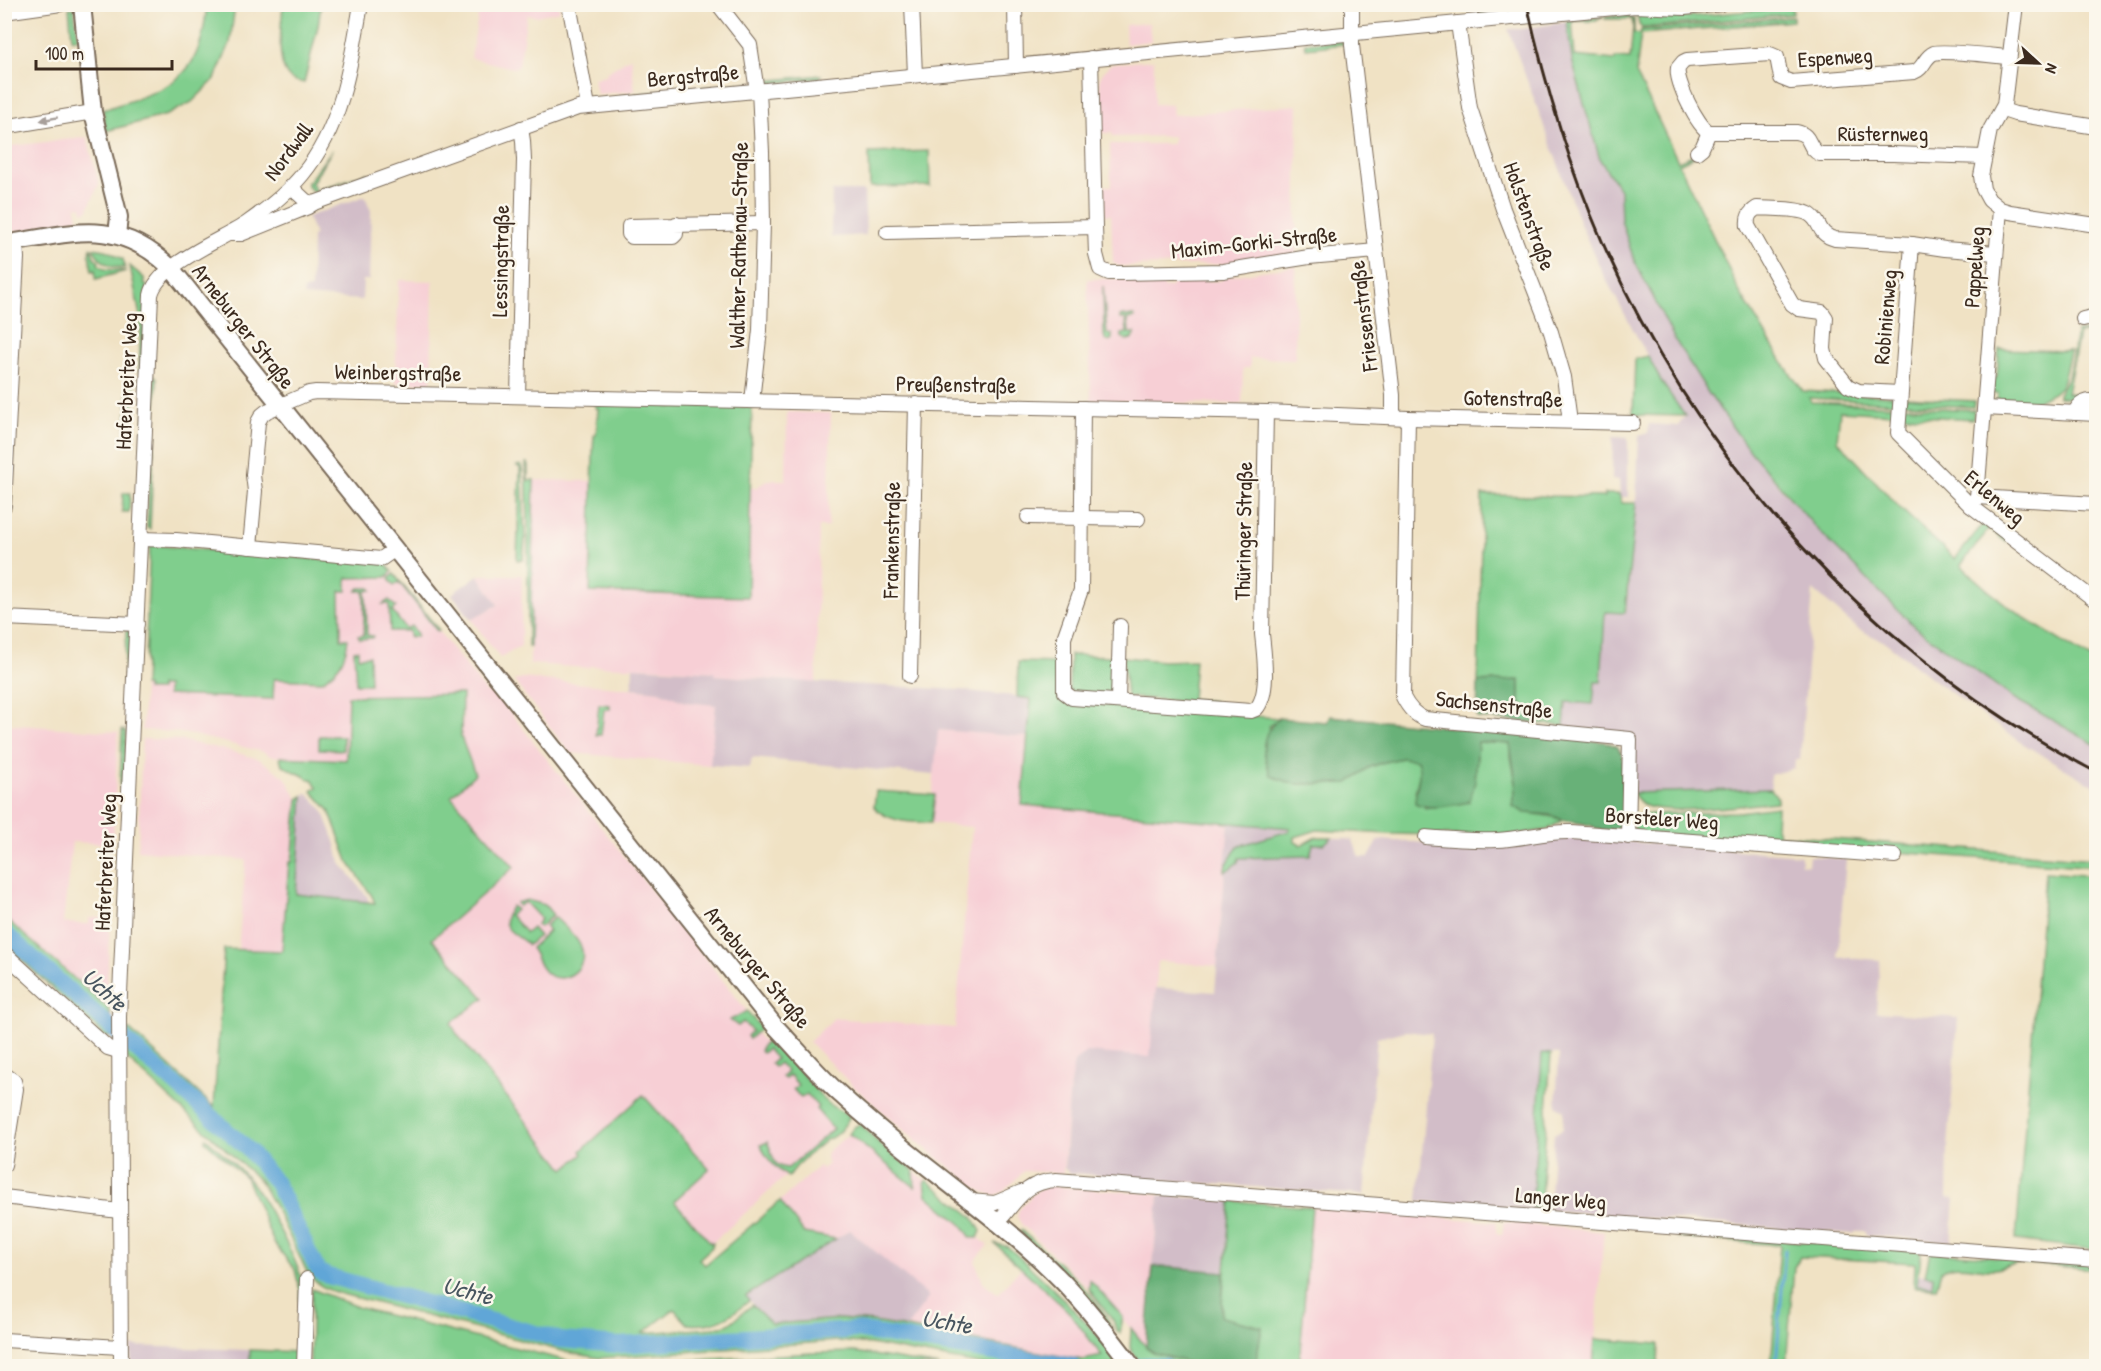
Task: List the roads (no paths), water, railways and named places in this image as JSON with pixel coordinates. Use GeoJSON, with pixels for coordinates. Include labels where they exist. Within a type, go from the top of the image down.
{"type":"FeatureCollection","features":[{"type":"Feature","properties":{"kind":"main road"},"geometry":{"type":"LineString","coordinates":[[10,243],[88,232],[117,235],[119,217],[94,118],[82,4]]}},
{"type":"Feature","properties":{"kind":"main road","name":"Arneburger Straße"},"geometry":{"type":"LineString","coordinates":[[117,235],[131,240],[171,268],[775,1026],[839,1094],[898,1145],[997,1223],[1064,1283],[1130,1363]]}},
{"type":"Feature","properties":{"kind":"street"},"geometry":{"type":"LineString","coordinates":[[4,12],[61,4]]}},
{"type":"Feature","properties":{"kind":"street","name":"Nordwall"},"geometry":{"type":"LineString","coordinates":[[171,268],[263,211],[291,187],[318,153],[334,120],[348,76],[361,4]]}},
{"type":"Feature","properties":{"kind":"street"},"geometry":{"type":"LineString","coordinates":[[568,4],[588,106]]}},
{"type":"Feature","properties":{"kind":"street","name":"Walther-Rathenau-Straße"},"geometry":{"type":"LineString","coordinates":[[718,4],[750,45],[758,90],[763,223],[760,243],[760,330],[752,400]]}},
{"type":"Feature","properties":{"kind":"street"},"geometry":{"type":"LineString","coordinates":[[912,4],[915,75]]}},
{"type":"Feature","properties":{"kind":"street"},"geometry":{"type":"LineString","coordinates":[[1015,4],[1016,66]]}},
{"type":"Feature","properties":{"kind":"street","name":"Friesenstraße"},"geometry":{"type":"LineString","coordinates":[[1352,4],[1351,33],[1393,416]]}},
{"type":"Feature","properties":{"kind":"street","name":"Bergstraße"},"geometry":{"type":"LineString","coordinates":[[229,234],[241,234],[314,203],[569,110],[588,106],[1635,6],[1684,8],[1721,4]]}},
{"type":"Feature","properties":{"kind":"street","name":"Pappelweg"},"geometry":{"type":"LineString","coordinates":[[1974,502],[1985,408],[2000,209],[1989,200],[1983,189],[1981,176],[1990,130],[2003,110],[2016,4]]}},
{"type":"Feature","properties":{"kind":"street","name":"Holstenstraße"},"geometry":{"type":"LineString","coordinates":[[1458,23],[1470,108],[1503,209],[1551,332],[1564,377],[1570,420]]}},
{"type":"Feature","properties":{"kind":"street","name":"Espenweg"},"geometry":{"type":"LineString","coordinates":[[1709,132],[1700,124],[1679,80],[1678,68],[1687,60],[1770,54],[1777,57],[1781,78],[1791,82],[1914,72],[1919,70],[1928,57],[1939,52],[2009,57]]}},
{"type":"Feature","properties":{"kind":"street"},"geometry":{"type":"LineString","coordinates":[[887,232],[1095,227],[1091,58]]}},
{"type":"Feature","properties":{"kind":"street"},"geometry":{"type":"LineString","coordinates":[[2003,110],[2097,128]]}},
{"type":"Feature","properties":{"kind":"street"},"geometry":{"type":"LineString","coordinates":[[4,127],[94,118]]}},
{"type":"Feature","properties":{"kind":"street","name":"Lessingstraße"},"geometry":{"type":"LineString","coordinates":[[518,396],[524,160],[521,128]]}},
{"type":"Feature","properties":{"kind":"street"},"geometry":{"type":"LineString","coordinates":[[1697,152],[1709,132]]}},
{"type":"Feature","properties":{"kind":"street","name":"Rüsternweg"},"geometry":{"type":"LineString","coordinates":[[1709,132],[1804,134],[1813,150],[1820,154],[1984,157]]}},
{"type":"Feature","properties":{"kind":"street"},"geometry":{"type":"LineString","coordinates":[[291,187],[306,201],[314,203]]}},
{"type":"Feature","properties":{"kind":"street","name":"Robinienweg"},"geometry":{"type":"LineString","coordinates":[[1912,244],[1900,399],[1859,391],[1848,386],[1826,358],[1824,349],[1826,318],[1822,312],[1799,309],[1792,304],[1752,235],[1747,219],[1757,208],[1803,212],[1812,216],[1821,232],[1829,237],[1912,244],[1996,253]]}},
{"type":"Feature","properties":{"kind":"street"},"geometry":{"type":"LineString","coordinates":[[2000,209],[2097,225]]}},
{"type":"Feature","properties":{"kind":"street"},"geometry":{"type":"LineString","coordinates":[[676,224],[763,223]]}},
{"type":"Feature","properties":{"kind":"street","name":"Maxim-Gorki-Straße"},"geometry":{"type":"LineString","coordinates":[[1095,227],[1097,263],[1100,269],[1109,273],[1222,271],[1309,257],[1376,251]]}},
{"type":"Feature","properties":{"kind":"street"},"geometry":{"type":"LineString","coordinates":[[4,506],[17,258],[10,243]]}},
{"type":"Feature","properties":{"kind":"street","name":"Haferbreiter Weg"},"geometry":{"type":"LineString","coordinates":[[121,1366],[118,1049],[136,624],[151,295],[154,284],[171,268]]}},
{"type":"Feature","properties":{"kind":"street","name":"Weinbergstraße"},"geometry":{"type":"LineString","coordinates":[[250,547],[258,422],[265,412],[309,393],[323,392],[518,396]]}},
{"type":"Feature","properties":{"kind":"street","name":"Preußenstraße"},"geometry":{"type":"LineString","coordinates":[[518,396],[1393,416]]}},
{"type":"Feature","properties":{"kind":"street","name":"Erlenweg"},"geometry":{"type":"LineString","coordinates":[[1900,399],[1898,430],[1900,437],[2063,578],[2097,601]]}},
{"type":"Feature","properties":{"kind":"street"},"geometry":{"type":"LineString","coordinates":[[2075,413],[2079,406],[2088,400],[2097,401]]}},
{"type":"Feature","properties":{"kind":"street","name":"Frankenstraße"},"geometry":{"type":"LineString","coordinates":[[909,676],[916,404]]}},
{"type":"Feature","properties":{"kind":"street"},"geometry":{"type":"LineString","coordinates":[[1083,408],[1081,590],[1065,633],[1064,692],[1072,698],[1118,701],[1120,627]]}},
{"type":"Feature","properties":{"kind":"street"},"geometry":{"type":"LineString","coordinates":[[1985,408],[2097,414]]}},
{"type":"Feature","properties":{"kind":"street","name":"Thüringer Straße"},"geometry":{"type":"LineString","coordinates":[[1118,701],[1251,711],[1256,709],[1263,698],[1266,412]]}},
{"type":"Feature","properties":{"kind":"street","name":"Gotenstraße"},"geometry":{"type":"LineString","coordinates":[[1393,416],[1633,423]]}},
{"type":"Feature","properties":{"kind":"street","name":"Sachsenstraße"},"geometry":{"type":"LineString","coordinates":[[1408,418],[1403,697],[1408,707],[1419,717],[1425,719],[1630,740],[1628,837]]}},
{"type":"Feature","properties":{"kind":"street"},"geometry":{"type":"LineString","coordinates":[[1974,502],[2097,504]]}},
{"type":"Feature","properties":{"kind":"street"},"geometry":{"type":"LineString","coordinates":[[1028,517],[1138,519]]}},
{"type":"Feature","properties":{"kind":"street"},"geometry":{"type":"LineString","coordinates":[[140,539],[381,559],[394,550]]}},
{"type":"Feature","properties":{"kind":"street"},"geometry":{"type":"LineString","coordinates":[[4,618],[136,624]]}},
{"type":"Feature","properties":{"kind":"street","name":"Borsteler Weg"},"geometry":{"type":"LineString","coordinates":[[1426,837],[1497,840],[1560,831],[1895,856]]}},
{"type":"Feature","properties":{"kind":"street"},"geometry":{"type":"LineString","coordinates":[[4,953],[108,1048],[118,1049]]}},
{"type":"Feature","properties":{"kind":"street"},"geometry":{"type":"LineString","coordinates":[[4,1074],[14,1082],[16,1089],[4,1166]]}},
{"type":"Feature","properties":{"kind":"street","name":"Langer Weg"},"geometry":{"type":"LineString","coordinates":[[997,1223],[1034,1184],[1056,1180],[2097,1260]]}},
{"type":"Feature","properties":{"kind":"street","name":"Langer Weg"},"geometry":{"type":"LineString","coordinates":[[969,1201],[995,1203],[1026,1190]]}},
{"type":"Feature","properties":{"kind":"street"},"geometry":{"type":"LineString","coordinates":[[4,1197],[119,1211]]}},
{"type":"Feature","properties":{"kind":"street"},"geometry":{"type":"LineString","coordinates":[[304,1366],[307,1280]]}},
{"type":"Feature","properties":{"kind":"street"},"geometry":{"type":"LineString","coordinates":[[4,1340],[120,1347]]}},
{"type":"Feature","properties":{"kind":"waterway","name":"Uchte"},"geometry":{"type":"LineString","coordinates":[[4,932],[250,1151],[276,1183],[315,1265],[320,1272],[328,1276],[561,1340],[619,1345],[856,1330],[1072,1366]]}},
{"type":"Feature","properties":{"kind":"waterway"},"geometry":{"type":"LineString","coordinates":[[1776,1366],[1785,1250]]}},
{"type":"Feature","properties":{"kind":"waterway","name":"Uchte"},"geometry":{"type":"LineString","coordinates":[[1142,1366],[1165,1366]]}},
{"type":"Feature","properties":{"kind":"railway"},"geometry":{"type":"LineString","coordinates":[[1527,4],[1559,124],[1602,241],[1643,324],[1690,404],[1744,479],[1804,549],[1869,614],[1940,673],[2016,726],[2096,772]]}}]}
